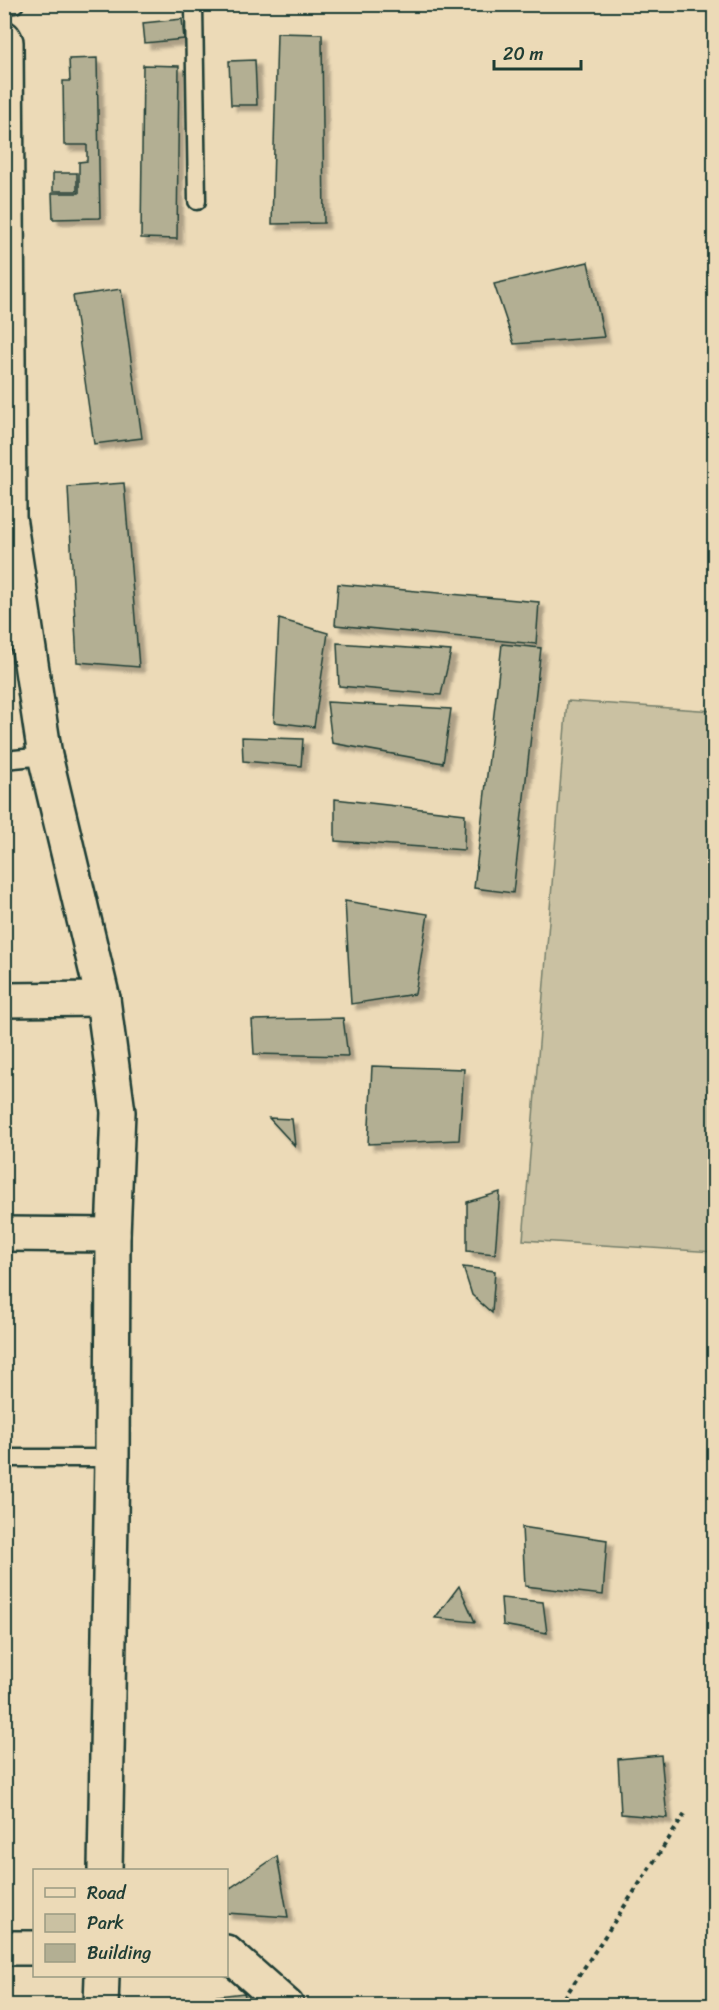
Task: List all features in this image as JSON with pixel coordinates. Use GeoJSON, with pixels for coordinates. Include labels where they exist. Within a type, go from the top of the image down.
{"type":"FeatureCollection","features":[{"type":"Feature","properties":{"kind":"street"},"geometry":{"type":"LineString","coordinates":[[4,38],[6,42],[5,248],[9,517],[45,756],[103,999],[118,1112],[113,1235],[112,1458],[105,1869]]}},
{"type":"Feature","properties":{"kind":"street"},"geometry":{"type":"LineString","coordinates":[[4,1000],[103,999]]}},
{"type":"Feature","properties":{"kind":"street"},"geometry":{"type":"LineString","coordinates":[[4,1234],[113,1235]]}},
{"type":"Feature","properties":{"kind":"street"},"geometry":{"type":"LineString","coordinates":[[4,1948],[33,1948]]}},
{"type":"Feature","properties":{"kind":"street"},"geometry":{"type":"LineString","coordinates":[[228,1954],[287,2006]]}},
{"type":"Feature","properties":{"kind":"street"},"geometry":{"type":"LineString","coordinates":[[101,2006],[102,1977]]}},
{"type":"Feature","properties":{"kind":"lane"},"geometry":{"type":"LineString","coordinates":[[4,6],[15,4]]}},
{"type":"Feature","properties":{"kind":"lane"},"geometry":{"type":"LineString","coordinates":[[192,4],[194,7],[197,201]]}},
{"type":"Feature","properties":{"kind":"lane"},"geometry":{"type":"LineString","coordinates":[[4,760],[45,756]]}},
{"type":"Feature","properties":{"kind":"lane"},"geometry":{"type":"LineString","coordinates":[[4,1458],[112,1458]]}},
{"type":"Feature","properties":{"kind":"path"},"geometry":{"type":"LineString","coordinates":[[559,2006],[687,1811]]}},
{"type":"Feature","properties":{"kind":"green space"},"geometry":{"type":"Polygon","coordinates":[[[567,701],[714,711],[714,1252],[523,1240],[567,701]]]}},
{"type":"Feature","properties":{"kind":"building"},"geometry":{"type":"Polygon","coordinates":[[[182,19],[184,39],[145,43],[143,23],[182,19]]]}},
{"type":"Feature","properties":{"kind":"building"},"geometry":{"type":"Polygon","coordinates":[[[277,33],[322,34],[324,223],[272,224],[277,33]]]}},
{"type":"Feature","properties":{"kind":"building"},"geometry":{"type":"Polygon","coordinates":[[[97,58],[100,218],[53,219],[52,193],[79,193],[79,162],[87,161],[87,145],[64,145],[63,81],[70,81],[69,59],[97,58]]]}},
{"type":"Feature","properties":{"kind":"building"},"geometry":{"type":"Polygon","coordinates":[[[255,60],[257,105],[231,105],[229,61],[255,60]]]}},
{"type":"Feature","properties":{"kind":"building"},"geometry":{"type":"Polygon","coordinates":[[[143,65],[179,66],[177,239],[141,238],[143,65]]]}},
{"type":"Feature","properties":{"kind":"building"},"geometry":{"type":"Polygon","coordinates":[[[53,173],[77,173],[77,191],[53,191],[53,173]]]}},
{"type":"Feature","properties":{"kind":"building"},"geometry":{"type":"Polygon","coordinates":[[[588,262],[604,337],[514,344],[494,284],[588,262]]]}},
{"type":"Feature","properties":{"kind":"building"},"geometry":{"type":"Polygon","coordinates":[[[121,289],[142,438],[94,444],[73,296],[121,289]]]}},
{"type":"Feature","properties":{"kind":"building"},"geometry":{"type":"Polygon","coordinates":[[[124,483],[139,667],[77,662],[68,487],[124,483]]]}},
{"type":"Feature","properties":{"kind":"building"},"geometry":{"type":"Polygon","coordinates":[[[338,584],[539,602],[536,644],[335,625],[338,584]]]}},
{"type":"Feature","properties":{"kind":"building"},"geometry":{"type":"Polygon","coordinates":[[[279,619],[328,633],[314,727],[274,722],[279,619]]]}},
{"type":"Feature","properties":{"kind":"building"},"geometry":{"type":"Polygon","coordinates":[[[337,643],[451,651],[441,695],[339,686],[337,643]]]}},
{"type":"Feature","properties":{"kind":"building"},"geometry":{"type":"Polygon","coordinates":[[[502,644],[541,648],[513,893],[474,888],[502,644]]]}},
{"type":"Feature","properties":{"kind":"building"},"geometry":{"type":"Polygon","coordinates":[[[327,702],[451,709],[443,763],[332,743],[327,702]]]}},
{"type":"Feature","properties":{"kind":"building"},"geometry":{"type":"Polygon","coordinates":[[[242,737],[303,739],[301,766],[243,761],[242,737]]]}},
{"type":"Feature","properties":{"kind":"building"},"geometry":{"type":"Polygon","coordinates":[[[335,799],[465,814],[464,850],[335,841],[335,799]]]}},
{"type":"Feature","properties":{"kind":"building"},"geometry":{"type":"Polygon","coordinates":[[[345,901],[428,914],[415,994],[351,1004],[345,901]]]}},
{"type":"Feature","properties":{"kind":"building"},"geometry":{"type":"Polygon","coordinates":[[[343,1018],[348,1056],[254,1054],[252,1020],[343,1018]]]}},
{"type":"Feature","properties":{"kind":"building"},"geometry":{"type":"Polygon","coordinates":[[[372,1066],[464,1069],[459,1140],[368,1144],[372,1066]]]}},
{"type":"Feature","properties":{"kind":"building"},"geometry":{"type":"Polygon","coordinates":[[[269,1118],[292,1119],[295,1146],[269,1118]]]}},
{"type":"Feature","properties":{"kind":"building"},"geometry":{"type":"Polygon","coordinates":[[[500,1192],[495,1254],[467,1251],[467,1202],[500,1192]]]}},
{"type":"Feature","properties":{"kind":"building"},"geometry":{"type":"Polygon","coordinates":[[[463,1267],[495,1271],[492,1313],[472,1295],[463,1267]]]}},
{"type":"Feature","properties":{"kind":"building"},"geometry":{"type":"Polygon","coordinates":[[[522,1527],[607,1540],[603,1595],[525,1586],[522,1527]]]}},
{"type":"Feature","properties":{"kind":"building"},"geometry":{"type":"Polygon","coordinates":[[[459,1586],[475,1622],[435,1618],[459,1586]]]}},
{"type":"Feature","properties":{"kind":"building"},"geometry":{"type":"Polygon","coordinates":[[[501,1598],[543,1602],[547,1633],[503,1625],[501,1598]]]}},
{"type":"Feature","properties":{"kind":"building"},"geometry":{"type":"Polygon","coordinates":[[[661,1755],[667,1818],[621,1814],[618,1759],[661,1755]]]}},
{"type":"Feature","properties":{"kind":"building"},"geometry":{"type":"Polygon","coordinates":[[[277,1856],[288,1917],[228,1913],[228,1890],[277,1856]]]}},
{"type":"Feature","properties":{"kind":"building"},"geometry":{"type":"Polygon","coordinates":[[[244,1993],[248,2006],[155,2006],[155,2003],[244,1993]]]}}]}
